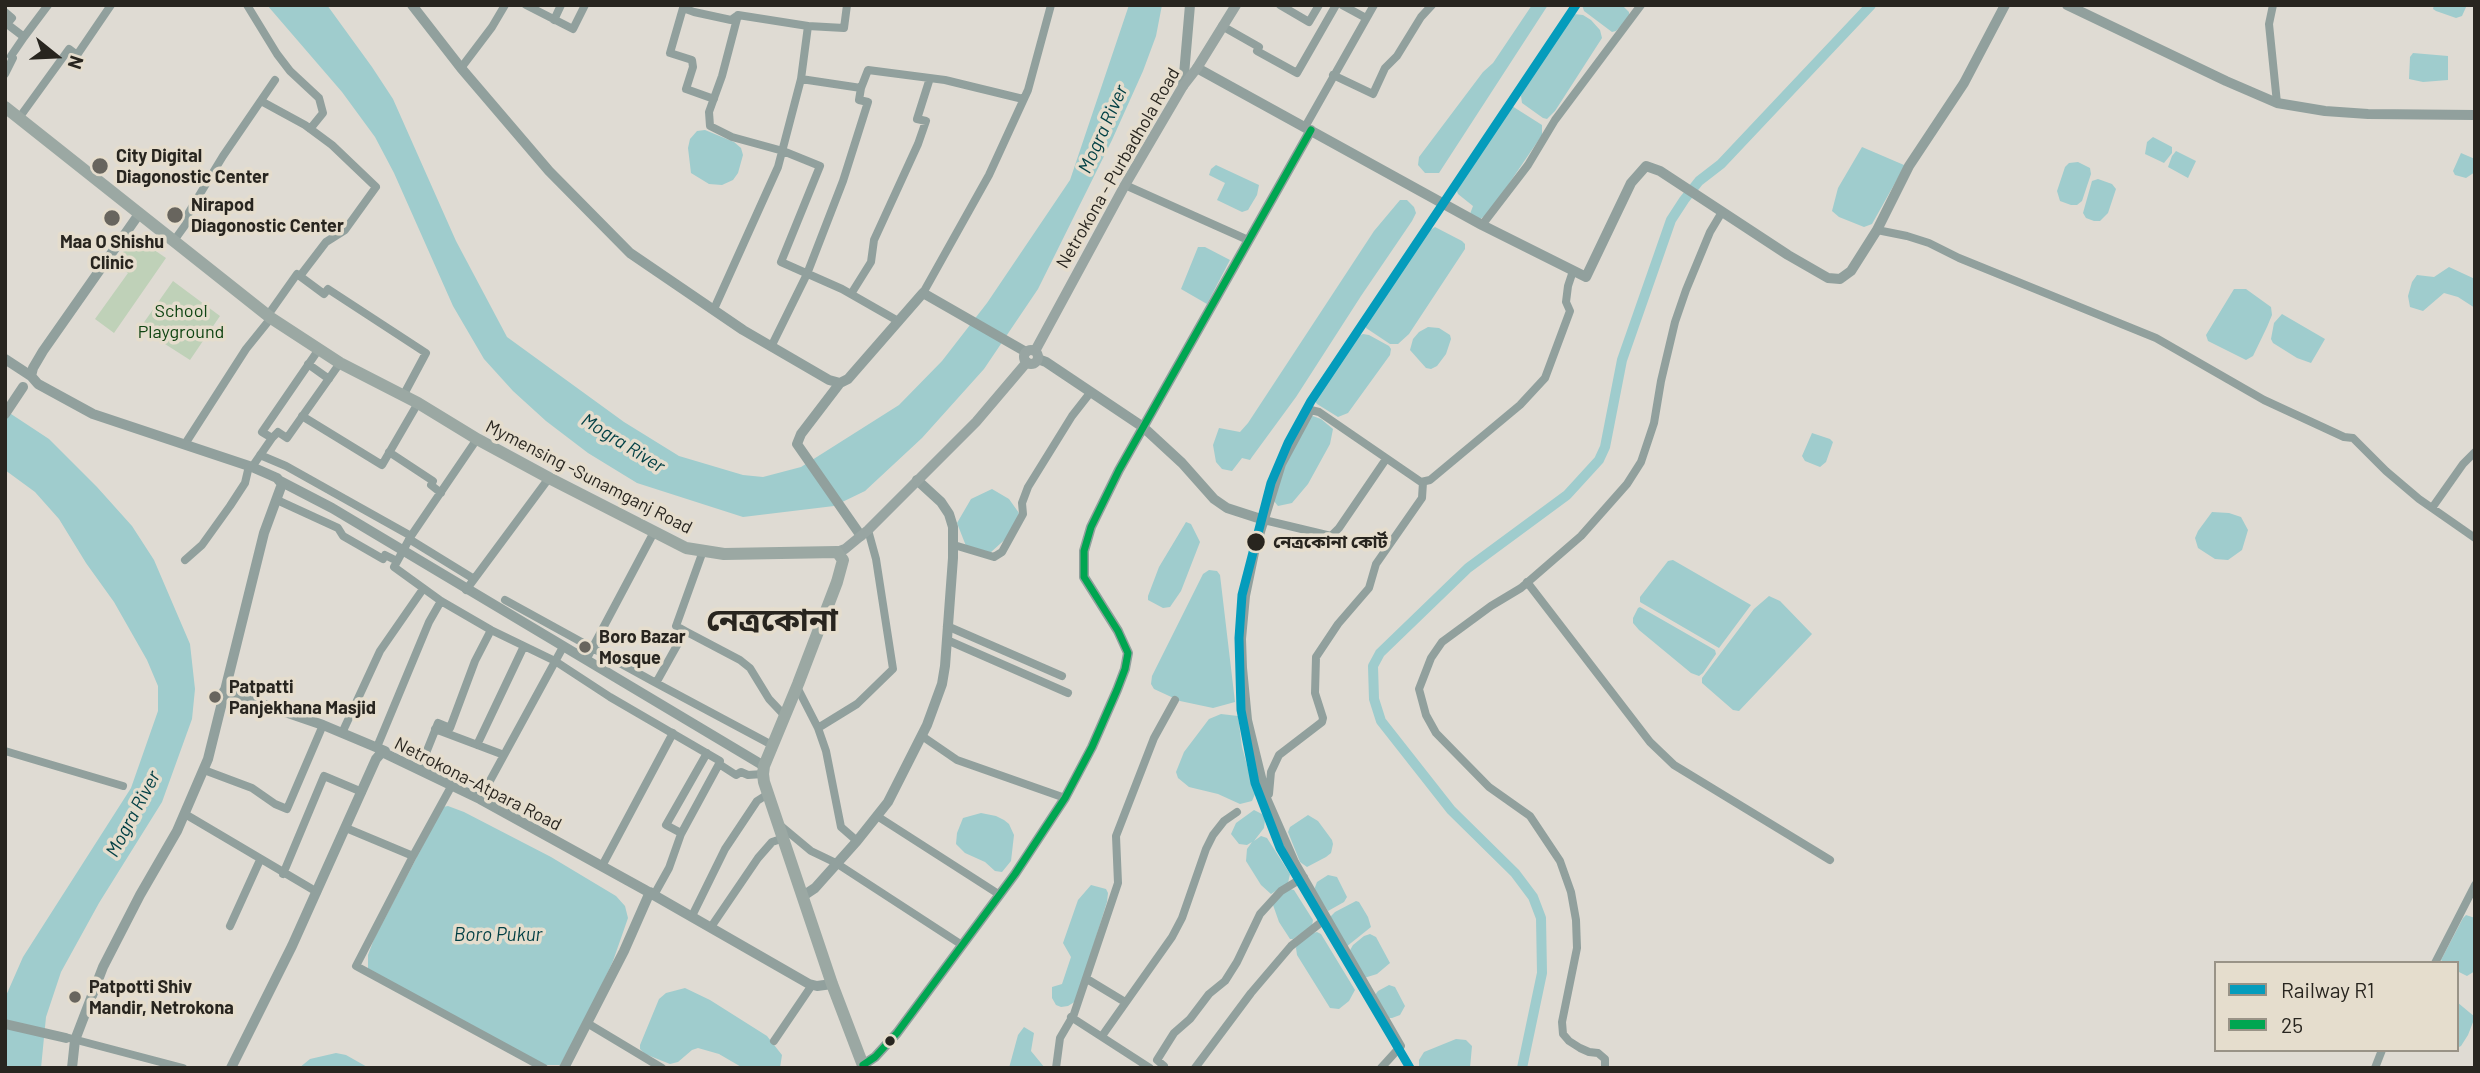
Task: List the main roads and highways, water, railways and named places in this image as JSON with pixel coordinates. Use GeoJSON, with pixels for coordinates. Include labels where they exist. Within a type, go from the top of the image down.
{"type":"FeatureCollection","features":[{"type":"Feature","properties":{"kind":"main road","name":"Netrokona - Purbadhola Road"},"geometry":{"type":"LineString","coordinates":[[837,552],[864,533],[975,422],[1029,355],[1183,86],[1236,5]]}},
{"type":"Feature","properties":{"kind":"main road","name":"Mymensing -Sunamganj Road"},"geometry":{"type":"LineString","coordinates":[[5,107],[269,317],[340,363],[418,403],[549,478],[686,548],[769,554],[837,552]]}},
{"type":"Feature","properties":{"kind":"main road"},"geometry":{"type":"LineString","coordinates":[[837,552],[843,565],[764,770],[768,794],[832,985],[863,1066]]}},
{"type":"Feature","properties":{"kind":"water","name":"Mogra River"},"geometry":{"type":"Polygon","coordinates":[[[267,5],[327,5],[372,67],[393,99],[456,241],[507,337],[624,422],[679,456],[743,475],[763,477],[801,467],[899,405],[942,361],[987,303],[1070,180],[1129,5],[1162,5],[1156,36],[1112,140],[1038,289],[984,369],[922,438],[865,491],[834,506],[743,517],[637,483],[588,453],[513,391],[484,359],[453,306],[394,173],[375,137],[342,92],[267,5]]]}},
{"type":"Feature","properties":{"kind":"water"},"geometry":{"type":"Polygon","coordinates":[[[1532,5],[1548,5],[1439,173],[1425,173],[1418,165],[1419,157],[1483,72],[1493,63],[1532,5]]]}},
{"type":"Feature","properties":{"kind":"water"},"geometry":{"type":"Polygon","coordinates":[[[1582,5],[1622,5],[1629,12],[1629,17],[1612,32],[1584,11],[1582,5]]]}},
{"type":"Feature","properties":{"kind":"water"},"geometry":{"type":"Polygon","coordinates":[[[2434,5],[2467,5],[2462,16],[2456,18],[2436,11],[2433,9],[2434,5]]]}},
{"type":"Feature","properties":{"kind":"water"},"geometry":{"type":"Polygon","coordinates":[[[1574,14],[1591,20],[1600,30],[1602,38],[1555,111],[1547,119],[1543,118],[1522,103],[1521,96],[1574,14]]]}},
{"type":"Feature","properties":{"kind":"water"},"geometry":{"type":"Polygon","coordinates":[[[2413,53],[2448,56],[2448,80],[2423,82],[2409,79],[2410,57],[2413,53]]]}},
{"type":"Feature","properties":{"kind":"water"},"geometry":{"type":"Polygon","coordinates":[[[1512,106],[1542,125],[1542,135],[1489,213],[1479,220],[1470,214],[1473,206],[1458,194],[1456,189],[1504,114],[1512,106]]]}},
{"type":"Feature","properties":{"kind":"water"},"geometry":{"type":"Polygon","coordinates":[[[705,130],[734,142],[741,148],[743,155],[738,173],[733,180],[722,185],[709,184],[691,173],[688,148],[690,139],[697,131],[705,130]]]}},
{"type":"Feature","properties":{"kind":"water"},"geometry":{"type":"Polygon","coordinates":[[[2153,137],[2172,147],[2172,153],[2164,163],[2145,154],[2147,142],[2153,137]]]}},
{"type":"Feature","properties":{"kind":"water"},"geometry":{"type":"Polygon","coordinates":[[[1862,147],[1904,165],[1872,224],[1864,227],[1839,217],[1832,211],[1838,188],[1862,147]]]}},
{"type":"Feature","properties":{"kind":"water"},"geometry":{"type":"Polygon","coordinates":[[[2176,151],[2196,161],[2188,178],[2168,167],[2176,151]]]}},
{"type":"Feature","properties":{"kind":"water"},"geometry":{"type":"Polygon","coordinates":[[[2461,153],[2475,159],[2475,172],[2466,178],[2455,175],[2453,171],[2461,153]]]}},
{"type":"Feature","properties":{"kind":"water"},"geometry":{"type":"Polygon","coordinates":[[[2078,162],[2090,168],[2091,174],[2082,201],[2071,205],[2060,201],[2057,191],[2065,167],[2069,163],[2078,162]]]}},
{"type":"Feature","properties":{"kind":"water"},"geometry":{"type":"Polygon","coordinates":[[[1216,165],[1259,185],[1257,195],[1248,210],[1242,212],[1217,200],[1225,183],[1209,175],[1216,165]]]}},
{"type":"Feature","properties":{"kind":"water"},"geometry":{"type":"Polygon","coordinates":[[[2098,179],[2112,184],[2116,189],[2108,213],[2100,221],[2094,221],[2086,218],[2083,213],[2092,181],[2098,179]]]}},
{"type":"Feature","properties":{"kind":"water"},"geometry":{"type":"Polygon","coordinates":[[[1400,200],[1407,200],[1414,207],[1416,213],[1412,221],[1296,397],[1250,460],[1242,458],[1232,471],[1222,469],[1216,462],[1213,445],[1219,428],[1240,432],[1248,423],[1374,231],[1400,200]]]}},
{"type":"Feature","properties":{"kind":"water"},"geometry":{"type":"Polygon","coordinates":[[[1435,227],[1462,241],[1465,249],[1409,334],[1398,344],[1390,344],[1366,328],[1366,324],[1424,234],[1435,227]]]}},
{"type":"Feature","properties":{"kind":"water"},"geometry":{"type":"Polygon","coordinates":[[[1198,247],[1205,247],[1230,260],[1207,304],[1181,289],[1198,247]]]}},
{"type":"Feature","properties":{"kind":"water"},"geometry":{"type":"Polygon","coordinates":[[[2449,267],[2475,279],[2475,308],[2458,297],[2444,293],[2423,311],[2410,307],[2408,296],[2417,275],[2434,277],[2449,267]]]}},
{"type":"Feature","properties":{"kind":"water"},"geometry":{"type":"Polygon","coordinates":[[[2234,289],[2246,289],[2271,307],[2272,315],[2267,327],[2253,356],[2246,360],[2208,341],[2206,335],[2234,289]]]}},
{"type":"Feature","properties":{"kind":"water"},"geometry":{"type":"Polygon","coordinates":[[[2282,314],[2325,339],[2311,363],[2273,343],[2271,339],[2274,323],[2282,314]]]}},
{"type":"Feature","properties":{"kind":"water"},"geometry":{"type":"Polygon","coordinates":[[[1428,327],[1439,328],[1450,335],[1451,339],[1446,354],[1437,366],[1431,369],[1426,368],[1410,350],[1413,339],[1428,327]]]}},
{"type":"Feature","properties":{"kind":"water"},"geometry":{"type":"Polygon","coordinates":[[[1363,334],[1389,346],[1390,355],[1348,413],[1338,417],[1314,400],[1358,336],[1363,334]]]}},
{"type":"Feature","properties":{"kind":"water","name":"Mogra River"},"geometry":{"type":"Polygon","coordinates":[[[5,410],[49,439],[132,526],[154,560],[190,644],[195,689],[192,719],[162,802],[99,903],[61,972],[46,1017],[41,1068],[5,1068],[5,998],[23,957],[131,788],[158,711],[158,686],[147,660],[114,602],[59,519],[35,492],[5,470],[5,410]]]}},
{"type":"Feature","properties":{"kind":"water"},"geometry":{"type":"Polygon","coordinates":[[[1310,415],[1321,419],[1333,429],[1330,444],[1308,484],[1292,503],[1278,506],[1274,501],[1275,485],[1310,415]]]}},
{"type":"Feature","properties":{"kind":"water"},"geometry":{"type":"Polygon","coordinates":[[[1812,433],[1833,442],[1826,462],[1820,467],[1805,461],[1802,456],[1812,433]]]}},
{"type":"Feature","properties":{"kind":"water"},"geometry":{"type":"Polygon","coordinates":[[[992,489],[1009,499],[1019,513],[1011,534],[990,553],[966,546],[957,523],[971,499],[992,489]]]}},
{"type":"Feature","properties":{"kind":"water"},"geometry":{"type":"Polygon","coordinates":[[[2212,512],[2241,517],[2248,530],[2242,550],[2228,560],[2215,559],[2198,548],[2195,538],[2212,512]]]}},
{"type":"Feature","properties":{"kind":"water"},"geometry":{"type":"Polygon","coordinates":[[[1186,522],[1191,524],[1200,542],[1181,591],[1170,607],[1163,608],[1148,600],[1148,596],[1159,567],[1186,522]]]}},
{"type":"Feature","properties":{"kind":"water"},"geometry":{"type":"Polygon","coordinates":[[[1673,560],[1751,605],[1719,648],[1640,602],[1640,597],[1668,561],[1673,560]]]}},
{"type":"Feature","properties":{"kind":"water"},"geometry":{"type":"Polygon","coordinates":[[[1209,570],[1217,571],[1220,575],[1235,702],[1213,708],[1180,701],[1154,689],[1151,684],[1152,676],[1203,574],[1209,570]]]}},
{"type":"Feature","properties":{"kind":"water"},"geometry":{"type":"Polygon","coordinates":[[[1769,596],[1780,601],[1812,634],[1739,711],[1733,710],[1702,683],[1702,678],[1754,609],[1769,596]]]}},
{"type":"Feature","properties":{"kind":"water"},"geometry":{"type":"Polygon","coordinates":[[[1640,607],[1715,650],[1716,654],[1703,673],[1699,676],[1691,673],[1639,630],[1633,623],[1633,618],[1640,607]]]}},
{"type":"Feature","properties":{"kind":"water"},"geometry":{"type":"Polygon","coordinates":[[[1221,714],[1238,716],[1242,747],[1255,794],[1252,801],[1240,804],[1218,794],[1189,787],[1178,778],[1176,772],[1184,752],[1209,719],[1221,714]]]}},
{"type":"Feature","properties":{"kind":"water","name":"Boro Pukur"},"geometry":{"type":"Polygon","coordinates":[[[448,806],[551,857],[616,896],[625,906],[628,918],[613,961],[586,1019],[560,1065],[544,1065],[368,969],[368,955],[374,939],[443,807],[448,806]]]}},
{"type":"Feature","properties":{"kind":"water"},"geometry":{"type":"Polygon","coordinates":[[[1254,810],[1262,814],[1265,820],[1264,828],[1254,841],[1261,836],[1267,838],[1290,874],[1288,883],[1271,894],[1261,885],[1246,861],[1247,849],[1252,842],[1247,845],[1239,844],[1231,834],[1236,823],[1254,810]]]}},
{"type":"Feature","properties":{"kind":"water"},"geometry":{"type":"Polygon","coordinates":[[[981,813],[1004,820],[1014,835],[1011,861],[1002,872],[995,871],[985,862],[965,853],[956,844],[963,818],[981,813]]]}},
{"type":"Feature","properties":{"kind":"water"},"geometry":{"type":"Polygon","coordinates":[[[1308,815],[1318,821],[1333,844],[1331,853],[1307,867],[1300,862],[1288,832],[1290,827],[1308,815]]]}},
{"type":"Feature","properties":{"kind":"water"},"geometry":{"type":"Polygon","coordinates":[[[1328,875],[1337,877],[1347,897],[1344,902],[1328,911],[1314,890],[1317,882],[1328,875]]]}},
{"type":"Feature","properties":{"kind":"water"},"geometry":{"type":"Polygon","coordinates":[[[1091,885],[1106,889],[1107,902],[1076,1001],[1061,1007],[1056,1005],[1052,998],[1052,987],[1062,984],[1071,957],[1063,943],[1078,900],[1091,885]]]}},
{"type":"Feature","properties":{"kind":"water"},"geometry":{"type":"Polygon","coordinates":[[[1290,889],[1294,890],[1313,920],[1312,926],[1293,939],[1290,939],[1279,922],[1273,905],[1278,897],[1290,889]]]}},
{"type":"Feature","properties":{"kind":"water"},"geometry":{"type":"Polygon","coordinates":[[[1356,901],[1368,917],[1371,927],[1346,947],[1330,917],[1356,901]]]}},
{"type":"Feature","properties":{"kind":"water"},"geometry":{"type":"Polygon","coordinates":[[[2466,915],[2475,918],[2475,971],[2467,976],[2459,972],[2459,961],[2441,960],[2466,915]]]}},
{"type":"Feature","properties":{"kind":"water"},"geometry":{"type":"Polygon","coordinates":[[[1309,934],[1321,934],[1355,990],[1349,1001],[1339,1009],[1330,1008],[1297,955],[1298,943],[1309,934]]]}},
{"type":"Feature","properties":{"kind":"water"},"geometry":{"type":"Polygon","coordinates":[[[1370,934],[1376,937],[1390,963],[1377,974],[1364,978],[1349,952],[1353,945],[1370,934]]]}},
{"type":"Feature","properties":{"kind":"water"},"geometry":{"type":"Polygon","coordinates":[[[1389,985],[1395,987],[1405,1006],[1400,1015],[1392,1018],[1389,1018],[1375,995],[1389,985]]]}},
{"type":"Feature","properties":{"kind":"water"},"geometry":{"type":"Polygon","coordinates":[[[685,988],[710,1000],[767,1036],[782,1055],[780,1068],[743,1068],[719,1054],[698,1048],[678,1062],[670,1064],[645,1054],[640,1045],[659,999],[666,993],[685,988]]]}},
{"type":"Feature","properties":{"kind":"water"},"geometry":{"type":"Polygon","coordinates":[[[2459,1004],[2475,1017],[2459,1047],[2459,1004]]]}},
{"type":"Feature","properties":{"kind":"water"},"geometry":{"type":"Polygon","coordinates":[[[1024,1027],[1034,1033],[1031,1051],[1045,1068],[1009,1068],[1018,1035],[1024,1027]]]}},
{"type":"Feature","properties":{"kind":"water"},"geometry":{"type":"Polygon","coordinates":[[[1456,1039],[1466,1040],[1472,1046],[1470,1068],[1419,1068],[1419,1060],[1424,1052],[1456,1039]]]}},
{"type":"Feature","properties":{"kind":"water"},"geometry":{"type":"Polygon","coordinates":[[[336,1053],[346,1055],[369,1068],[299,1068],[310,1059],[336,1053]]]}},
{"type":"Feature","properties":{"kind":"waterway"},"geometry":{"type":"LineString","coordinates":[[1522,1068],[1542,973],[1541,918],[1533,897],[1515,873],[1451,810],[1381,721],[1374,699],[1373,666],[1380,653],[1468,568],[1567,495],[1599,460],[1605,447],[1622,360],[1671,220],[1699,181],[1721,164],[1871,5]]}},
{"type":"Feature","properties":{"kind":"rail line","name":"R1"},"geometry":{"type":"LineString","coordinates":[[1410,1068],[1280,848],[1255,783],[1241,710],[1239,638],[1242,595],[1271,483],[1288,443],[1311,401],[1576,5]]}},
{"type":"Feature","properties":{"kind":"place","name":"City Digital Diagonostic Center"},"geometry":{"type":"Point","coordinates":[100,166]}},
{"type":"Feature","properties":{"kind":"place","name":"Nirapod Diagonostic Center"},"geometry":{"type":"Point","coordinates":[175,215]}},
{"type":"Feature","properties":{"kind":"place","name":"Maa O Shishu Clinic"},"geometry":{"type":"Point","coordinates":[112,218]}},
{"type":"Feature","properties":{"kind":"place","name":"নেত্রকোনা কোর্ট"},"geometry":{"type":"Point","coordinates":[1256,542]}},
{"type":"Feature","properties":{"kind":"place","name":"Boro Bazar Mosque"},"geometry":{"type":"Point","coordinates":[585,647]}},
{"type":"Feature","properties":{"kind":"place","name":"Patpatti Panjekhana Masjid"},"geometry":{"type":"Point","coordinates":[215,697]}},
{"type":"Feature","properties":{"kind":"place","name":"Patpotti Shiv Mandir, Netrokona"},"geometry":{"type":"Point","coordinates":[75,997]}},
{"type":"Feature","properties":{"kind":"district","name":"নেত্রকোনা"},"geometry":{"type":"Point","coordinates":[772,620]}},
{"type":"Feature","properties":{"kind":"park label","name":"School Playground"},"geometry":{"type":"Point","coordinates":[181,321]}}]}
